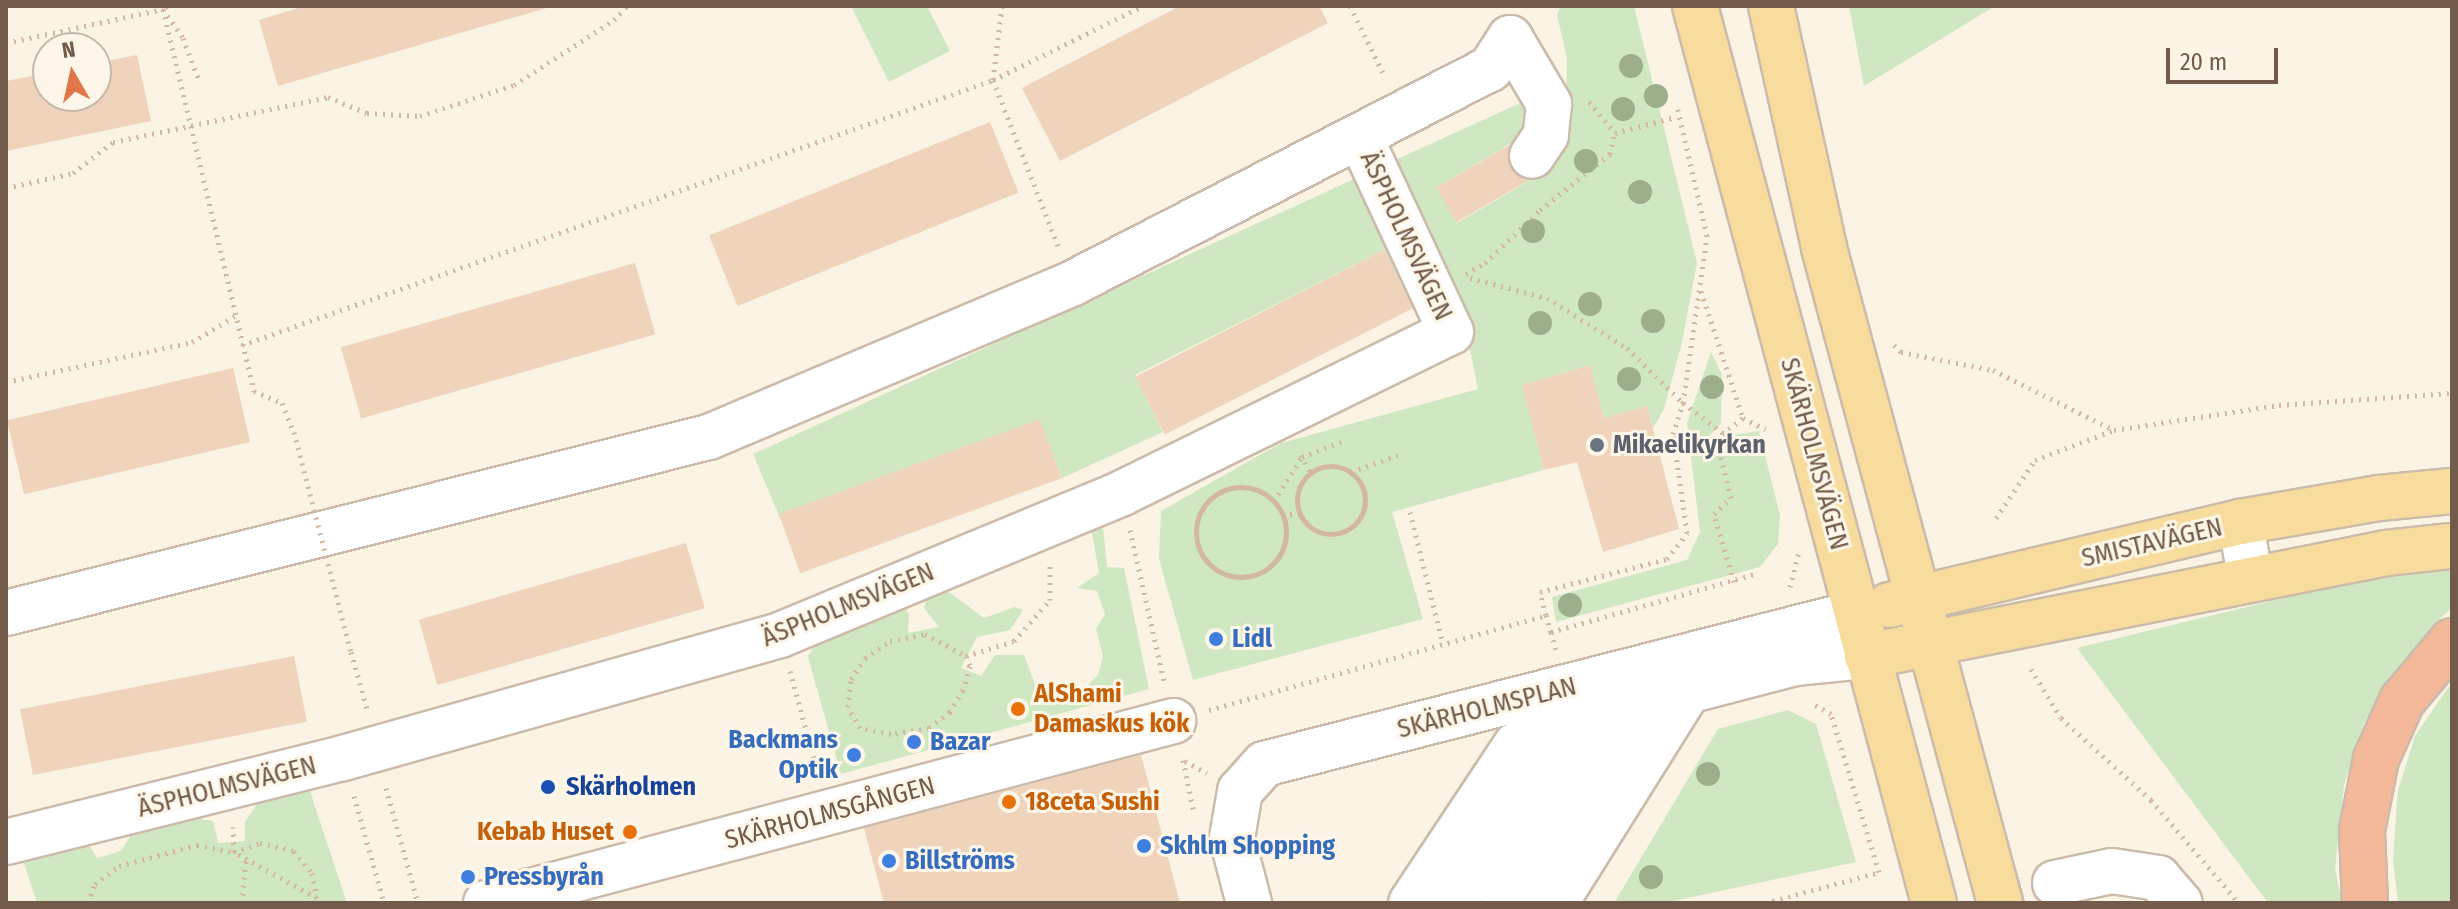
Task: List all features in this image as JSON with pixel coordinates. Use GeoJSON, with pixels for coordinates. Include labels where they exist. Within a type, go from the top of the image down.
{"type":"FeatureCollection","features":[{"type":"Feature","properties":{"kind":"highway"},"geometry":{"type":"LineString","coordinates":[[2365,903],[2362,830],[2376,759],[2402,701],[2452,641]]}},
{"type":"Feature","properties":{"kind":"main road","name":"SKÄRHOLMSVÄGEN"},"geometry":{"type":"LineString","coordinates":[[1695,6],[1934,903]]}},
{"type":"Feature","properties":{"kind":"main road"},"geometry":{"type":"LineString","coordinates":[[1771,6],[1824,248],[2000,903]]}},
{"type":"Feature","properties":{"kind":"main road","name":"SMISTAVÄGEN"},"geometry":{"type":"LineString","coordinates":[[1856,613],[2240,522],[2379,498],[2452,491]]}},
{"type":"Feature","properties":{"kind":"main road","name":"SMISTAVÄGEN"},"geometry":{"type":"LineString","coordinates":[[1867,656],[2251,579],[2452,546]]}},
{"type":"Feature","properties":{"kind":"street","name":"ÄSPHOLMSVÄGEN"},"geometry":{"type":"LineString","coordinates":[[6,613],[709,437],[1073,283],[1361,139],[1490,69],[1510,38],[1549,104],[1546,135],[1532,156]]}},
{"type":"Feature","properties":{"kind":"street","name":"ÄSPHOLMSVÄGEN"},"geometry":{"type":"LineString","coordinates":[[6,842],[365,751],[780,635],[1122,493],[1451,332],[1361,139]]}},
{"type":"Feature","properties":{"kind":"street"},"geometry":{"type":"LineString","coordinates":[[2240,522],[2251,579]]}},
{"type":"Feature","properties":{"kind":"street","name":"SKÄRHOLMSPLAN"},"geometry":{"type":"LineString","coordinates":[[1249,903],[1232,838],[1240,791],[1264,764],[1856,613]]}},
{"type":"Feature","properties":{"kind":"street"},"geometry":{"type":"LineString","coordinates":[[1411,903],[1516,745],[1582,720],[1795,663],[1867,656]]}},
{"type":"Feature","properties":{"kind":"street"},"geometry":{"type":"LineString","coordinates":[[1517,903],[1564,889],[1688,691]]}},
{"type":"Feature","properties":{"kind":"street"},"geometry":{"type":"LineString","coordinates":[[1503,903],[1630,706]]}},
{"type":"Feature","properties":{"kind":"street"},"geometry":{"type":"LineString","coordinates":[[1452,903],[1582,720]]}},
{"type":"Feature","properties":{"kind":"street","name":"SKÄRHOLMSGÅNGEN"},"geometry":{"type":"LineString","coordinates":[[486,903],[1173,721]]}},
{"type":"Feature","properties":{"kind":"street"},"geometry":{"type":"LineString","coordinates":[[2055,883],[2112,871],[2158,878],[2180,903]]}},
{"type":"Feature","properties":{"kind":"path"},"geometry":{"type":"LineString","coordinates":[[6,188],[73,173],[113,142],[328,97],[367,113],[420,116],[514,85],[614,20],[627,6]]}},
{"type":"Feature","properties":{"kind":"path"},"geometry":{"type":"LineString","coordinates":[[1002,6],[993,80],[1073,283]]}},
{"type":"Feature","properties":{"kind":"path"},"geometry":{"type":"LineString","coordinates":[[242,345],[993,80],[1143,6]]}},
{"type":"Feature","properties":{"kind":"path"},"geometry":{"type":"LineString","coordinates":[[1350,6],[1404,115]]}},
{"type":"Feature","properties":{"kind":"path"},"geometry":{"type":"LineString","coordinates":[[165,8],[254,391],[282,403],[294,432],[351,652],[384,903]]}},
{"type":"Feature","properties":{"kind":"path"},"geometry":{"type":"LineString","coordinates":[[6,43],[165,8]]}},
{"type":"Feature","properties":{"kind":"path"},"geometry":{"type":"LineString","coordinates":[[165,8],[183,38],[200,83]]}},
{"type":"Feature","properties":{"kind":"path"},"geometry":{"type":"LineString","coordinates":[[1546,615],[1540,592],[1667,559],[1687,533],[1673,434],[1683,403],[1707,236],[1676,117],[1677,102]]}},
{"type":"Feature","properties":{"kind":"path"},"geometry":{"type":"LineString","coordinates":[[1615,133],[1610,154],[1540,210],[1485,263],[1462,276],[1547,298],[1627,348],[1683,403],[1723,433]]}},
{"type":"Feature","properties":{"kind":"path"},"geometry":{"type":"LineString","coordinates":[[1700,287],[1743,418],[1773,433]]}},
{"type":"Feature","properties":{"kind":"path"},"geometry":{"type":"LineString","coordinates":[[6,382],[192,342],[235,316]]}},
{"type":"Feature","properties":{"kind":"path"},"geometry":{"type":"LineString","coordinates":[[1891,342],[1901,352],[1993,370],[2114,430]]}},
{"type":"Feature","properties":{"kind":"path"},"geometry":{"type":"LineString","coordinates":[[1996,518],[2035,460],[2114,430],[2279,405],[2452,393]]}},
{"type":"Feature","properties":{"kind":"path"},"geometry":{"type":"LineString","coordinates":[[1734,582],[1714,514],[1731,498],[1716,439],[1743,418]]}},
{"type":"Feature","properties":{"kind":"path"},"geometry":{"type":"LineString","coordinates":[[1274,501],[1302,457],[1343,441]]}},
{"type":"Feature","properties":{"kind":"path"},"geometry":{"type":"LineString","coordinates":[[1351,472],[1365,501],[1348,529],[1315,530],[1299,514],[1297,491],[1310,472],[1331,465],[1351,472],[1398,455]]}},
{"type":"Feature","properties":{"kind":"path"},"geometry":{"type":"LineString","coordinates":[[1248,487],[1274,501],[1282,514],[1285,544],[1268,569],[1238,577],[1210,566],[1201,554],[1195,525],[1208,500],[1220,491],[1248,487]]}},
{"type":"Feature","properties":{"kind":"path"},"geometry":{"type":"LineString","coordinates":[[1122,493],[1173,721]]}},
{"type":"Feature","properties":{"kind":"path"},"geometry":{"type":"LineString","coordinates":[[1410,512],[1443,644]]}},
{"type":"Feature","properties":{"kind":"path"},"geometry":{"type":"LineString","coordinates":[[1282,514],[1299,514]]}},
{"type":"Feature","properties":{"kind":"path"},"geometry":{"type":"LineString","coordinates":[[966,656],[970,666],[963,690],[950,712],[929,728],[891,734],[860,728],[848,707],[851,679],[865,658],[890,641],[925,634],[966,656],[1014,641],[1050,600],[1050,523]]}},
{"type":"Feature","properties":{"kind":"path"},"geometry":{"type":"LineString","coordinates":[[1789,592],[1800,544]]}},
{"type":"Feature","properties":{"kind":"path"},"geometry":{"type":"LineString","coordinates":[[1551,632],[1558,661]]}},
{"type":"Feature","properties":{"kind":"path"},"geometry":{"type":"LineString","coordinates":[[780,635],[818,777]]}},
{"type":"Feature","properties":{"kind":"path"},"geometry":{"type":"LineString","coordinates":[[2031,669],[2061,718],[2151,800],[2239,903]]}},
{"type":"Feature","properties":{"kind":"path"},"geometry":{"type":"LineString","coordinates":[[1765,903],[1879,872],[1831,714],[1807,700]]}},
{"type":"Feature","properties":{"kind":"path"},"geometry":{"type":"LineString","coordinates":[[365,751],[418,903]]}},
{"type":"Feature","properties":{"kind":"path"},"geometry":{"type":"LineString","coordinates":[[234,852],[232,822],[249,782]]}},
{"type":"Feature","properties":{"kind":"path"},"geometry":{"type":"LineString","coordinates":[[88,903],[95,884],[119,866],[197,845],[234,852],[317,898],[312,873],[294,851],[260,843],[234,852]]}},
{"type":"Feature","properties":{"kind":"path"},"geometry":{"type":"LineString","coordinates":[[242,903],[246,859]]}},
{"type":"Feature","properties":{"kind":"green space"},"geometry":{"type":"Polygon","coordinates":[[[851,6],[927,6],[950,51],[889,82],[851,6]]]}},
{"type":"Feature","properties":{"kind":"green space"},"geometry":{"type":"Polygon","coordinates":[[[1561,6],[1634,6],[1697,263],[1682,342],[1664,409],[1653,428],[1647,406],[1604,418],[1589,365],[1523,385],[1544,470],[1392,512],[1423,619],[1193,680],[1159,559],[1161,511],[1281,443],[1478,389],[1458,292],[1413,308],[1384,250],[1135,375],[1163,432],[1062,478],[1039,420],[780,518],[753,454],[1529,99],[1539,118],[1521,138],[1437,187],[1457,223],[1542,173],[1565,139],[1567,58],[1557,15],[1561,6]]]}},
{"type":"Feature","properties":{"kind":"green space"},"geometry":{"type":"Polygon","coordinates":[[[1849,6],[1995,6],[1864,86],[1849,6]]]}},
{"type":"Feature","properties":{"kind":"green space"},"geometry":{"type":"Polygon","coordinates":[[[1711,352],[1722,375],[1721,423],[1707,439],[1759,431],[1780,515],[1778,544],[1760,567],[1556,622],[1552,597],[1687,560],[1700,532],[1687,423],[1711,352]]]}},
{"type":"Feature","properties":{"kind":"green space"},"geometry":{"type":"Polygon","coordinates":[[[1091,527],[1103,527],[1107,567],[1124,568],[1149,689],[841,774],[808,657],[821,633],[899,601],[909,614],[908,633],[939,627],[924,608],[929,592],[949,592],[984,618],[1015,607],[1023,610],[1010,630],[977,637],[961,668],[981,676],[995,655],[1024,655],[1038,692],[1054,703],[1079,694],[1098,675],[1103,657],[1096,629],[1105,614],[1097,591],[1077,588],[1099,573],[1091,527]]]}},
{"type":"Feature","properties":{"kind":"green space"},"geometry":{"type":"Polygon","coordinates":[[[2452,567],[2452,608],[2434,624],[2364,723],[2344,785],[2335,869],[2342,903],[2268,903],[2077,648],[2329,587],[2452,567]]]}},
{"type":"Feature","properties":{"kind":"green space"},"geometry":{"type":"Polygon","coordinates":[[[2452,682],[2452,903],[2398,903],[2393,860],[2398,790],[2415,736],[2452,682]]]}},
{"type":"Feature","properties":{"kind":"green space"},"geometry":{"type":"Polygon","coordinates":[[[1788,710],[1816,724],[1856,862],[1664,903],[1614,903],[1718,729],[1788,710]]]}},
{"type":"Feature","properties":{"kind":"green space"},"geometry":{"type":"Polygon","coordinates":[[[309,788],[347,903],[37,903],[20,851],[85,839],[97,858],[121,851],[135,829],[183,816],[213,821],[218,843],[245,841],[245,822],[260,799],[309,788]]]}},
{"type":"Feature","properties":{"kind":"building"},"geometry":{"type":"Polygon","coordinates":[[[305,6],[550,7],[278,86],[259,20],[305,6]]]}},
{"type":"Feature","properties":{"kind":"building"},"geometry":{"type":"Polygon","coordinates":[[[1180,6],[1319,6],[1328,23],[1060,161],[1022,88],[1180,6]]]}},
{"type":"Feature","properties":{"kind":"building"},"geometry":{"type":"Polygon","coordinates":[[[137,55],[151,121],[6,151],[6,81],[32,76],[32,112],[112,112],[112,60],[137,55]]]}},
{"type":"Feature","properties":{"kind":"building"},"geometry":{"type":"Polygon","coordinates":[[[990,122],[1018,192],[738,306],[709,236],[990,122]]]}},
{"type":"Feature","properties":{"kind":"building"},"geometry":{"type":"Polygon","coordinates":[[[1522,138],[1542,173],[1456,222],[1436,188],[1522,138]]]}},
{"type":"Feature","properties":{"kind":"building"},"geometry":{"type":"Polygon","coordinates":[[[1384,250],[1414,308],[1165,435],[1135,377],[1384,250]]]}},
{"type":"Feature","properties":{"kind":"building"},"geometry":{"type":"Polygon","coordinates":[[[635,263],[655,334],[361,418],[341,347],[635,263]]]}},
{"type":"Feature","properties":{"kind":"building","name":"Mikaelikyrkan"},"geometry":{"type":"Polygon","coordinates":[[[1590,365],[1604,418],[1647,406],[1679,529],[1603,552],[1577,462],[1544,470],[1522,385],[1590,365]]]}},
{"type":"Feature","properties":{"kind":"building"},"geometry":{"type":"Polygon","coordinates":[[[233,368],[250,442],[24,494],[7,420],[233,368]]]}},
{"type":"Feature","properties":{"kind":"building"},"geometry":{"type":"Polygon","coordinates":[[[1040,419],[1062,478],[800,573],[779,514],[1040,419]]]}},
{"type":"Feature","properties":{"kind":"building"},"geometry":{"type":"Polygon","coordinates":[[[686,543],[705,608],[438,685],[419,620],[686,543]]]}},
{"type":"Feature","properties":{"kind":"building"},"geometry":{"type":"Polygon","coordinates":[[[294,656],[307,722],[33,775],[20,709],[294,656]]]}},
{"type":"Feature","properties":{"kind":"building"},"geometry":{"type":"Polygon","coordinates":[[[1141,755],[1180,903],[884,903],[864,828],[1141,755]]]}},
{"type":"Feature","properties":{"kind":"tunnel"},"geometry":{"type":"LineString","coordinates":[[1980,903],[2055,883]]}},
{"type":"Feature","properties":{"kind":"place","name":"Mikaelikyrkan"},"geometry":{"type":"Point","coordinates":[1597,445]}},
{"type":"Feature","properties":{"kind":"place","name":"Lidl"},"geometry":{"type":"Point","coordinates":[1216,639]}},
{"type":"Feature","properties":{"kind":"place","name":"AlShami Damaskus kök"},"geometry":{"type":"Point","coordinates":[1018,709]}},
{"type":"Feature","properties":{"kind":"place","name":"Bazar"},"geometry":{"type":"Point","coordinates":[914,742]}},
{"type":"Feature","properties":{"kind":"place","name":"Backmans Optik"},"geometry":{"type":"Point","coordinates":[854,755]}},
{"type":"Feature","properties":{"kind":"place","name":"Skärholmen"},"geometry":{"type":"Point","coordinates":[548,787]}},
{"type":"Feature","properties":{"kind":"place","name":"18ceta Sushi"},"geometry":{"type":"Point","coordinates":[1009,802]}},
{"type":"Feature","properties":{"kind":"place","name":"Kebab Huset"},"geometry":{"type":"Point","coordinates":[630,832]}},
{"type":"Feature","properties":{"kind":"place","name":"Skhlm Shopping"},"geometry":{"type":"Point","coordinates":[1144,846]}},
{"type":"Feature","properties":{"kind":"place","name":"Billströms"},"geometry":{"type":"Point","coordinates":[889,861]}},
{"type":"Feature","properties":{"kind":"place","name":"Pressbyrån"},"geometry":{"type":"Point","coordinates":[468,877]}}]}
